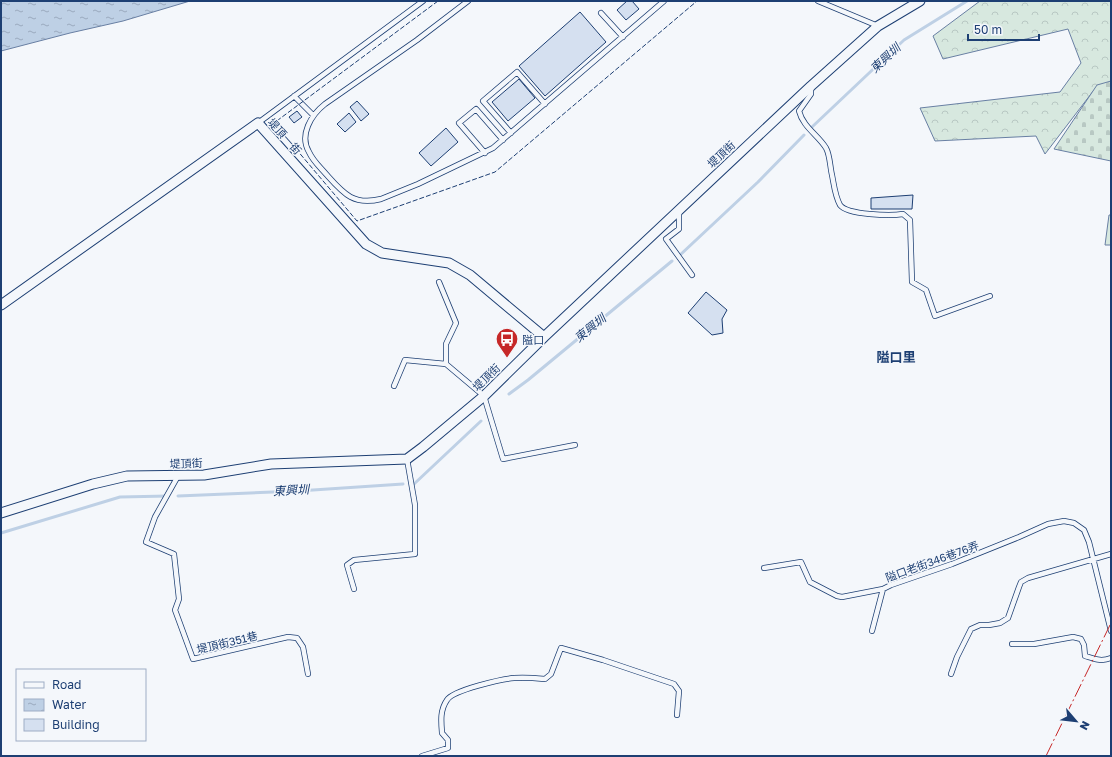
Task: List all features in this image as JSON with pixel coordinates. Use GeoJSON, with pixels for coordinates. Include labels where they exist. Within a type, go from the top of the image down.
{"type":"FeatureCollection","features":[{"type":"Feature","properties":{"kind":"street","name":"堤頂街"},"geometry":{"type":"LineString","coordinates":[[1,513],[94,484],[127,476],[204,475],[271,464],[407,459],[484,396],[544,337],[811,86],[878,26],[920,1]]}},
{"type":"Feature","properties":{"kind":"street","name":"堤頂一街"},"geometry":{"type":"LineString","coordinates":[[1,305],[258,123],[366,244],[382,254],[449,263],[470,275],[544,337]]}},
{"type":"Feature","properties":{"kind":"lane"},"geometry":{"type":"LineString","coordinates":[[258,123],[423,1]]}},
{"type":"Feature","properties":{"kind":"lane"},"geometry":{"type":"LineString","coordinates":[[468,1],[417,40],[325,104],[313,115],[306,134],[308,152],[314,161],[340,190],[351,198],[364,202],[381,199],[485,153],[493,148],[664,1]]}},
{"type":"Feature","properties":{"kind":"lane"},"geometry":{"type":"LineString","coordinates":[[818,1],[878,26]]}},
{"type":"Feature","properties":{"kind":"lane"},"geometry":{"type":"LineString","coordinates":[[601,13],[623,37]]}},
{"type":"Feature","properties":{"kind":"lane"},"geometry":{"type":"LineString","coordinates":[[511,133],[483,101],[518,72],[545,104]]}},
{"type":"Feature","properties":{"kind":"lane"},"geometry":{"type":"LineString","coordinates":[[811,86],[811,94],[799,111],[800,118],[826,149],[835,192],[840,205],[845,210],[852,212],[892,216],[903,214],[910,220],[912,282],[926,290],[935,316],[990,296]]}},
{"type":"Feature","properties":{"kind":"lane"},"geometry":{"type":"LineString","coordinates":[[294,96],[313,115]]}},
{"type":"Feature","properties":{"kind":"lane"},"geometry":{"type":"LineString","coordinates":[[485,153],[459,123],[476,108],[503,140]]}},
{"type":"Feature","properties":{"kind":"lane"},"geometry":{"type":"LineString","coordinates":[[679,211],[679,229],[666,239],[692,275]]}},
{"type":"Feature","properties":{"kind":"lane"},"geometry":{"type":"LineString","coordinates":[[439,282],[456,323],[446,344],[446,364]]}},
{"type":"Feature","properties":{"kind":"lane"},"geometry":{"type":"LineString","coordinates":[[394,386],[405,360],[446,364],[484,396],[503,458],[575,445]]}},
{"type":"Feature","properties":{"kind":"lane"},"geometry":{"type":"LineString","coordinates":[[354,589],[347,565],[354,560],[415,554],[415,505],[407,459]]}},
{"type":"Feature","properties":{"kind":"lane","name":"堤頂街351巷"},"geometry":{"type":"LineString","coordinates":[[178,476],[155,517],[146,542],[174,554],[179,599],[175,610],[194,659],[288,637],[297,638],[303,647],[308,674]]}},
{"type":"Feature","properties":{"kind":"lane","name":"隘口老街346巷76弄"},"geometry":{"type":"LineString","coordinates":[[764,568],[801,562],[810,582],[837,596],[842,596],[883,588],[952,564],[1048,524],[1064,521],[1074,523],[1084,530],[1089,542],[1111,631]]}},
{"type":"Feature","properties":{"kind":"lane"},"geometry":{"type":"LineString","coordinates":[[951,674],[956,657],[971,629],[980,625],[989,626],[1000,623],[1008,618],[1021,582],[1028,578],[1111,554]]}},
{"type":"Feature","properties":{"kind":"lane"},"geometry":{"type":"LineString","coordinates":[[872,631],[883,588]]}},
{"type":"Feature","properties":{"kind":"lane"},"geometry":{"type":"LineString","coordinates":[[1012,644],[1034,644],[1073,637],[1081,639],[1084,645],[1085,656],[1098,660],[1106,660],[1111,658]]}},
{"type":"Feature","properties":{"kind":"lane"},"geometry":{"type":"LineString","coordinates":[[422,756],[448,748],[448,740],[442,733],[441,714],[447,698],[455,693],[490,682],[527,677],[545,680],[551,674],[561,648],[603,660],[674,684],[679,691],[677,715]]}},
{"type":"Feature","properties":{"kind":"green space"},"geometry":{"type":"Polygon","coordinates":[[[980,1],[1111,1],[1111,85],[1094,90],[1045,154],[1036,136],[935,141],[920,108],[1060,92],[1081,63],[1068,29],[943,59],[933,36],[980,1]]]}},
{"type":"Feature","properties":{"kind":"green space"},"geometry":{"type":"Polygon","coordinates":[[[1111,81],[1111,161],[1054,149],[1097,85],[1111,81]]]}},
{"type":"Feature","properties":{"kind":"green space"},"geometry":{"type":"Polygon","coordinates":[[[1109,215],[1111,215],[1111,245],[1105,245],[1109,215]]]}},
{"type":"Feature","properties":{"kind":"water"},"geometry":{"type":"Polygon","coordinates":[[[1,1],[190,1],[123,21],[1,51],[1,1]]]}},
{"type":"Feature","properties":{"kind":"building"},"geometry":{"type":"Polygon","coordinates":[[[627,1],[632,1],[639,9],[626,20],[617,10],[627,1]]]}},
{"type":"Feature","properties":{"kind":"building"},"geometry":{"type":"Polygon","coordinates":[[[580,12],[606,42],[545,96],[519,66],[580,12]]]}},
{"type":"Feature","properties":{"kind":"building"},"geometry":{"type":"Polygon","coordinates":[[[519,79],[535,98],[508,121],[492,102],[519,79]]]}},
{"type":"Feature","properties":{"kind":"building"},"geometry":{"type":"Polygon","coordinates":[[[357,101],[369,114],[361,121],[350,107],[357,101]]]}},
{"type":"Feature","properties":{"kind":"building"},"geometry":{"type":"Polygon","coordinates":[[[297,111],[302,117],[294,123],[289,117],[297,111]]]}},
{"type":"Feature","properties":{"kind":"building"},"geometry":{"type":"Polygon","coordinates":[[[349,113],[356,122],[345,132],[337,124],[349,113]]]}},
{"type":"Feature","properties":{"kind":"building"},"geometry":{"type":"Polygon","coordinates":[[[446,128],[458,142],[431,166],[419,153],[446,128]]]}},
{"type":"Feature","properties":{"kind":"building"},"geometry":{"type":"Polygon","coordinates":[[[913,195],[912,209],[871,209],[871,198],[913,195]]]}},
{"type":"Feature","properties":{"kind":"building"},"geometry":{"type":"Polygon","coordinates":[[[706,292],[727,310],[722,319],[723,333],[712,335],[688,313],[706,292]]]}},
{"type":"Feature","properties":{"kind":"waterway","name":"東興圳"},"geometry":{"type":"LineString","coordinates":[[812,127],[904,40],[967,1]]}},
{"type":"Feature","properties":{"kind":"waterway","name":"東興圳"},"geometry":{"type":"LineString","coordinates":[[680,255],[758,182],[804,135]]}},
{"type":"Feature","properties":{"kind":"waterway","name":"東興圳"},"geometry":{"type":"LineString","coordinates":[[509,394],[672,261]]}},
{"type":"Feature","properties":{"kind":"waterway","name":"東興圳"},"geometry":{"type":"LineString","coordinates":[[414,484],[481,421]]}},
{"type":"Feature","properties":{"kind":"waterway","name":"東興圳"},"geometry":{"type":"LineString","coordinates":[[178,496],[298,491],[403,484]]}},
{"type":"Feature","properties":{"kind":"waterway","name":"東興圳"},"geometry":{"type":"LineString","coordinates":[[1,533],[120,497],[168,496]]}},
{"type":"Feature","properties":{"kind":"fence"},"geometry":{"type":"LineString","coordinates":[[438,1],[274,123],[357,221],[495,172],[697,1]]}},
{"type":"Feature","properties":{"kind":"power"},"geometry":{"type":"LineString","coordinates":[[1046,756],[1111,623]]}},
{"type":"Feature","properties":{"kind":"place","name":"隘口"},"geometry":{"type":"Point","coordinates":[507,358]}},
{"type":"Feature","properties":{"kind":"district","name":"隘口里"},"geometry":{"type":"Point","coordinates":[896,357]}}]}
